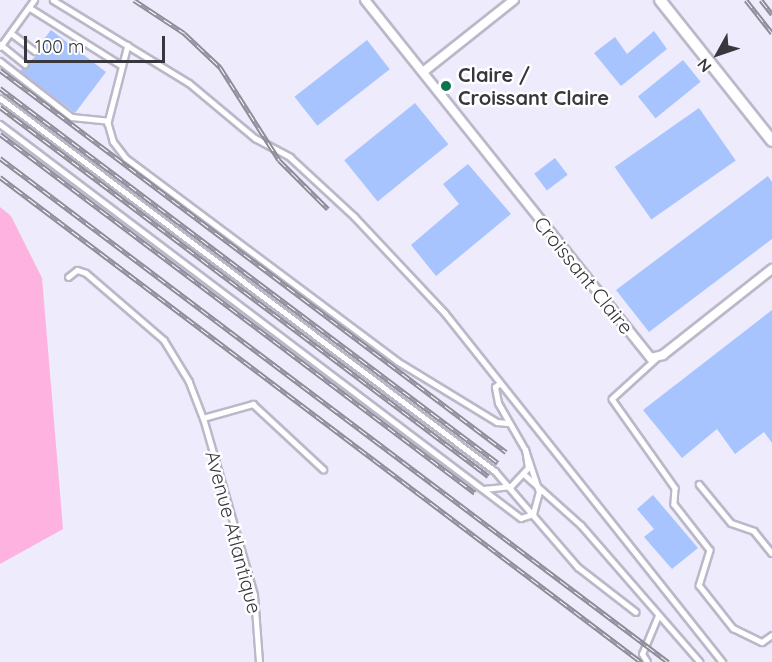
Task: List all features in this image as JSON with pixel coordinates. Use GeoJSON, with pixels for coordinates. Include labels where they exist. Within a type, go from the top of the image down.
{"type":"FeatureCollection","features":[{"type":"Feature","properties":{"kind":"street","name":"Croissant Claire"},"geometry":{"type":"LineString","coordinates":[[365,0],[640,346],[656,358]]}},
{"type":"Feature","properties":{"kind":"street"},"geometry":{"type":"LineString","coordinates":[[423,72],[514,0]]}},
{"type":"Feature","properties":{"kind":"street"},"geometry":{"type":"LineString","coordinates":[[660,0],[772,141]]}},
{"type":"Feature","properties":{"kind":"street"},"geometry":{"type":"LineString","coordinates":[[656,358],[772,269]]}},
{"type":"Feature","properties":{"kind":"lane"},"geometry":{"type":"LineString","coordinates":[[25,64],[1,45],[34,0]]}},
{"type":"Feature","properties":{"kind":"lane"},"geometry":{"type":"LineString","coordinates":[[53,0],[189,83],[255,138],[302,166],[392,256],[500,383],[723,662]]}},
{"type":"Feature","properties":{"kind":"lane"},"geometry":{"type":"LineString","coordinates":[[30,8],[121,65]]}},
{"type":"Feature","properties":{"kind":"lane"},"geometry":{"type":"LineString","coordinates":[[11,33],[35,51]]}},
{"type":"Feature","properties":{"kind":"lane"},"geometry":{"type":"LineString","coordinates":[[128,45],[108,121],[112,141],[126,158],[397,361],[496,422],[507,423]]}},
{"type":"Feature","properties":{"kind":"lane"},"geometry":{"type":"LineString","coordinates":[[0,61],[72,117],[108,121]]}},
{"type":"Feature","properties":{"kind":"lane"},"geometry":{"type":"LineString","coordinates":[[0,98],[511,486],[582,572],[636,612]]}},
{"type":"Feature","properties":{"kind":"lane"},"geometry":{"type":"LineString","coordinates":[[0,124],[480,487],[516,517],[533,514]]}},
{"type":"Feature","properties":{"kind":"lane","name":"Avenue Atlantique"},"geometry":{"type":"LineString","coordinates":[[68,277],[76,270],[86,273],[164,340],[189,381],[203,418],[254,595],[259,662]]}},
{"type":"Feature","properties":{"kind":"lane"},"geometry":{"type":"LineString","coordinates":[[656,358],[612,399],[675,488],[674,504],[710,550],[699,585],[733,628],[762,642],[772,635]]}},
{"type":"Feature","properties":{"kind":"lane"},"geometry":{"type":"LineString","coordinates":[[500,383],[496,393],[507,423],[525,450],[539,485],[533,514]]}},
{"type":"Feature","properties":{"kind":"lane"},"geometry":{"type":"LineString","coordinates":[[203,418],[256,405],[323,469]]}},
{"type":"Feature","properties":{"kind":"lane"},"geometry":{"type":"LineString","coordinates":[[480,487],[496,491],[511,486],[525,475],[529,463],[525,450]]}},
{"type":"Feature","properties":{"kind":"lane"},"geometry":{"type":"LineString","coordinates":[[525,475],[539,485],[580,525],[700,662]]}},
{"type":"Feature","properties":{"kind":"lane"},"geometry":{"type":"LineString","coordinates":[[699,484],[731,523],[754,531],[772,553]]}},
{"type":"Feature","properties":{"kind":"lane"},"geometry":{"type":"LineString","coordinates":[[647,662],[642,654],[658,616]]}},
{"type":"Feature","properties":{"kind":"shaded area"},"geometry":{"type":"Polygon","coordinates":[[[0,207],[11,216],[42,278],[63,529],[0,564],[0,207]]]}},
{"type":"Feature","properties":{"kind":"building"},"geometry":{"type":"Polygon","coordinates":[[[51,30],[106,72],[75,113],[20,71],[39,53],[38,47],[51,30]]]}},
{"type":"Feature","properties":{"kind":"building"},"geometry":{"type":"Polygon","coordinates":[[[654,31],[667,49],[621,86],[594,53],[615,37],[627,54],[654,31]]]}},
{"type":"Feature","properties":{"kind":"building"},"geometry":{"type":"Polygon","coordinates":[[[367,40],[390,69],[317,126],[295,97],[367,40]]]}},
{"type":"Feature","properties":{"kind":"building"},"geometry":{"type":"Polygon","coordinates":[[[683,60],[701,82],[656,118],[638,97],[683,60]]]}},
{"type":"Feature","properties":{"kind":"building"},"geometry":{"type":"Polygon","coordinates":[[[415,103],[448,144],[378,201],[344,160],[415,103]]]}},
{"type":"Feature","properties":{"kind":"building"},"geometry":{"type":"Polygon","coordinates":[[[699,108],[736,160],[651,220],[615,167],[699,108]]]}},
{"type":"Feature","properties":{"kind":"building"},"geometry":{"type":"Polygon","coordinates":[[[555,158],[568,175],[547,190],[534,174],[555,158]]]}},
{"type":"Feature","properties":{"kind":"building"},"geometry":{"type":"Polygon","coordinates":[[[468,164],[511,214],[436,276],[411,245],[459,204],[443,184],[468,164]]]}},
{"type":"Feature","properties":{"kind":"building"},"geometry":{"type":"Polygon","coordinates":[[[768,176],[772,182],[772,239],[649,332],[616,290],[768,176]]]}},
{"type":"Feature","properties":{"kind":"building"},"geometry":{"type":"Polygon","coordinates":[[[772,310],[772,443],[764,432],[735,454],[717,429],[682,458],[643,410],[772,310]]]}},
{"type":"Feature","properties":{"kind":"building"},"geometry":{"type":"Polygon","coordinates":[[[653,495],[698,548],[672,569],[644,537],[654,529],[637,509],[653,495]]]}},
{"type":"Feature","properties":{"kind":"railway"},"geometry":{"type":"LineString","coordinates":[[134,0],[184,33],[220,67],[279,160],[328,209]]}},
{"type":"Feature","properties":{"kind":"railway"},"geometry":{"type":"LineString","coordinates":[[746,0],[772,33]]}},
{"type":"Feature","properties":{"kind":"railway"},"geometry":{"type":"LineString","coordinates":[[761,0],[772,14]]}},
{"type":"Feature","properties":{"kind":"railway"},"geometry":{"type":"LineString","coordinates":[[0,70],[506,452]]}},
{"type":"Feature","properties":{"kind":"railway"},"geometry":{"type":"LineString","coordinates":[[0,88],[498,463]]}},
{"type":"Feature","properties":{"kind":"railway"},"geometry":{"type":"LineString","coordinates":[[0,107],[488,476]]}},
{"type":"Feature","properties":{"kind":"railway"},"geometry":{"type":"LineString","coordinates":[[0,134],[475,493]]}},
{"type":"Feature","properties":{"kind":"railway"},"geometry":{"type":"LineString","coordinates":[[0,158],[668,662]]}},
{"type":"Feature","properties":{"kind":"railway"},"geometry":{"type":"LineString","coordinates":[[0,177],[641,662]]}},
{"type":"Feature","properties":{"kind":"place","name":"Claire / Croissant Claire"},"geometry":{"type":"Point","coordinates":[446,86]}}]}
